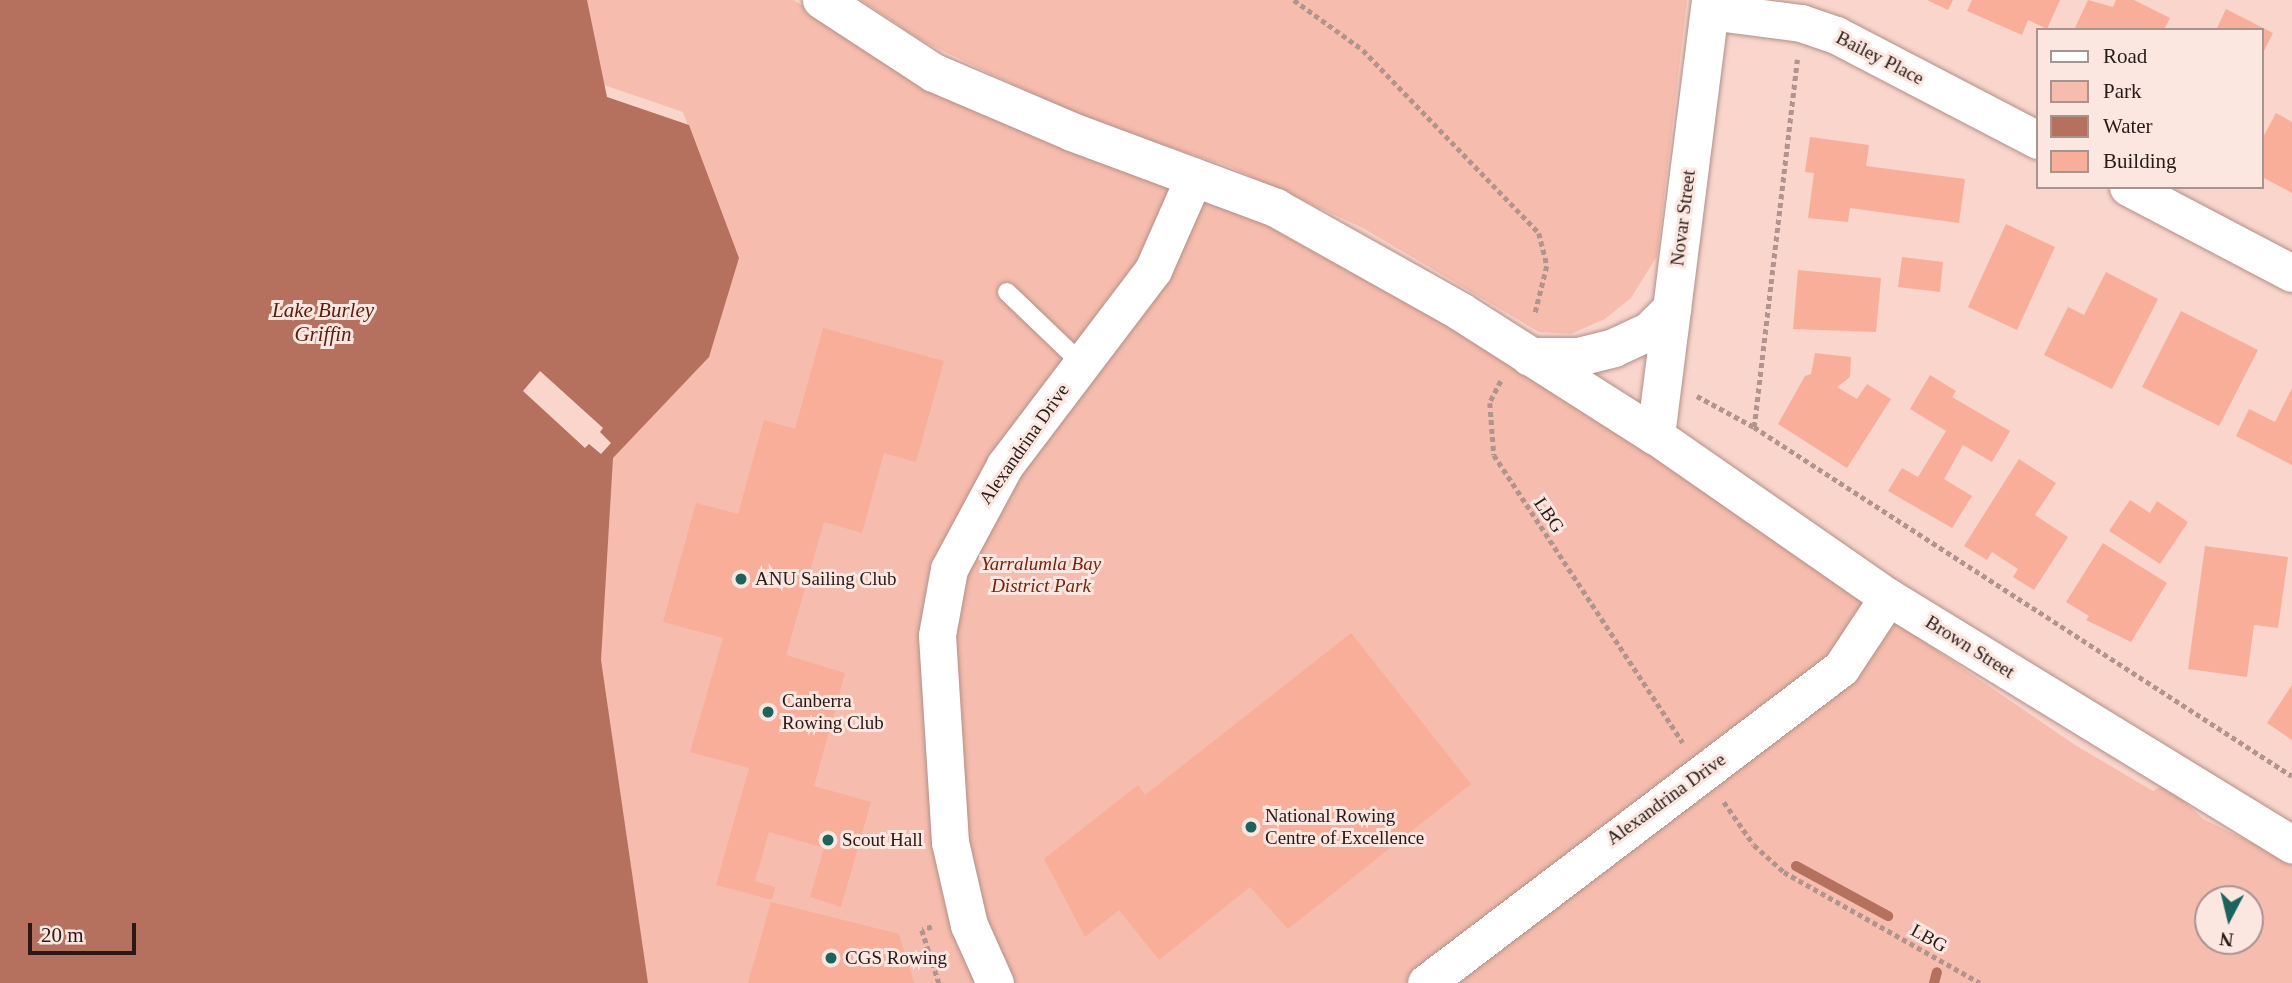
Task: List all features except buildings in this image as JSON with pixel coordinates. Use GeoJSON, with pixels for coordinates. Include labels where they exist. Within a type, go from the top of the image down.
{"type":"FeatureCollection","features":[{"type":"Feature","properties":{"kind":"main road"},"geometry":{"type":"LineString","coordinates":[[822,0],[934,72],[1276,208],[1523,352],[1656,436]]}},
{"type":"Feature","properties":{"kind":"main road","name":"Novar Street"},"geometry":{"type":"LineString","coordinates":[[1656,436],[1710,5]]}},
{"type":"Feature","properties":{"kind":"main road"},"geometry":{"type":"LineString","coordinates":[[1523,352],[1579,357],[1614,348],[1649,332],[1672,309]]}},
{"type":"Feature","properties":{"kind":"street","name":"Bailey Place"},"geometry":{"type":"LineString","coordinates":[[1710,5],[1801,23],[1836,35],[2036,140]]}},
{"type":"Feature","properties":{"kind":"street","name":"Alexandrina Drive"},"geometry":{"type":"LineString","coordinates":[[995,983],[970,925],[950,842],[937,635],[949,569],[972,521],[1004,465],[1153,270],[1195,177]]}},
{"type":"Feature","properties":{"kind":"street"},"geometry":{"type":"LineString","coordinates":[[2132,189],[2292,273]]}},
{"type":"Feature","properties":{"kind":"street","name":"Brown Street"},"geometry":{"type":"LineString","coordinates":[[1656,436],[1888,597],[2292,845]]}},
{"type":"Feature","properties":{"kind":"street","name":"Alexandrina Drive"},"geometry":{"type":"LineString","coordinates":[[1426,983],[1841,668],[1888,597]]}},
{"type":"Feature","properties":{"kind":"lane"},"geometry":{"type":"LineString","coordinates":[[1007,292],[1082,363]]}},
{"type":"Feature","properties":{"kind":"path","name":"LBG"},"geometry":{"type":"LineString","coordinates":[[1294,0],[1363,50],[1539,233],[1546,266],[1542,291],[1523,352],[1490,403],[1494,455],[1703,773],[1754,845],[1784,872],[1980,983]]}},
{"type":"Feature","properties":{"kind":"path"},"geometry":{"type":"LineString","coordinates":[[1754,428],[1801,23]]}},
{"type":"Feature","properties":{"kind":"path"},"geometry":{"type":"LineString","coordinates":[[1663,378],[1754,428],[2292,776]]}},
{"type":"Feature","properties":{"kind":"green space","name":"Yarralumla Bay District Park"},"geometry":{"type":"Polygon","coordinates":[[[584,0],[794,0],[921,87],[1257,219],[1441,322],[1644,450],[2075,745],[2153,791],[2166,784],[2203,819],[2292,862],[2292,983],[644,983],[591,651],[602,456],[733,246],[683,112],[601,84],[584,0]]]}},
{"type":"Feature","properties":{"kind":"green space"},"geometry":{"type":"Polygon","coordinates":[[[861,0],[1687,0],[1657,256],[1631,298],[1605,319],[1571,334],[1539,332],[1363,228],[1228,166],[1096,124],[922,41],[861,0]]]}},
{"type":"Feature","properties":{"kind":"water","name":"Lake Burley Griffin"},"geometry":{"type":"Polygon","coordinates":[[[0,0],[587,0],[607,97],[689,125],[739,258],[709,357],[613,458],[601,660],[648,983],[0,983],[0,0]]]}},
{"type":"Feature","properties":{"kind":"pier"},"geometry":{"type":"Polygon","coordinates":[[[540,371],[603,428],[600,432],[611,443],[601,454],[589,444],[585,448],[523,391],[540,371]]]}},
{"type":"Feature","properties":{"kind":"waterway"},"geometry":{"type":"LineString","coordinates":[[1796,866],[1888,916]]}},
{"type":"Feature","properties":{"kind":"waterway"},"geometry":{"type":"LineString","coordinates":[[1934,983],[1937,972]]}},
{"type":"Feature","properties":{"kind":"place","name":"ANU Sailing Club"},"geometry":{"type":"Point","coordinates":[741,579]}},
{"type":"Feature","properties":{"kind":"place","name":"Canberra Rowing Club"},"geometry":{"type":"Point","coordinates":[768,712]}},
{"type":"Feature","properties":{"kind":"place","name":"National Rowing Centre of Excellence"},"geometry":{"type":"Point","coordinates":[1251,827]}},
{"type":"Feature","properties":{"kind":"place","name":"Scout Hall"},"geometry":{"type":"Point","coordinates":[828,840]}},
{"type":"Feature","properties":{"kind":"place","name":"CGS Rowing"},"geometry":{"type":"Point","coordinates":[831,958]}}]}
